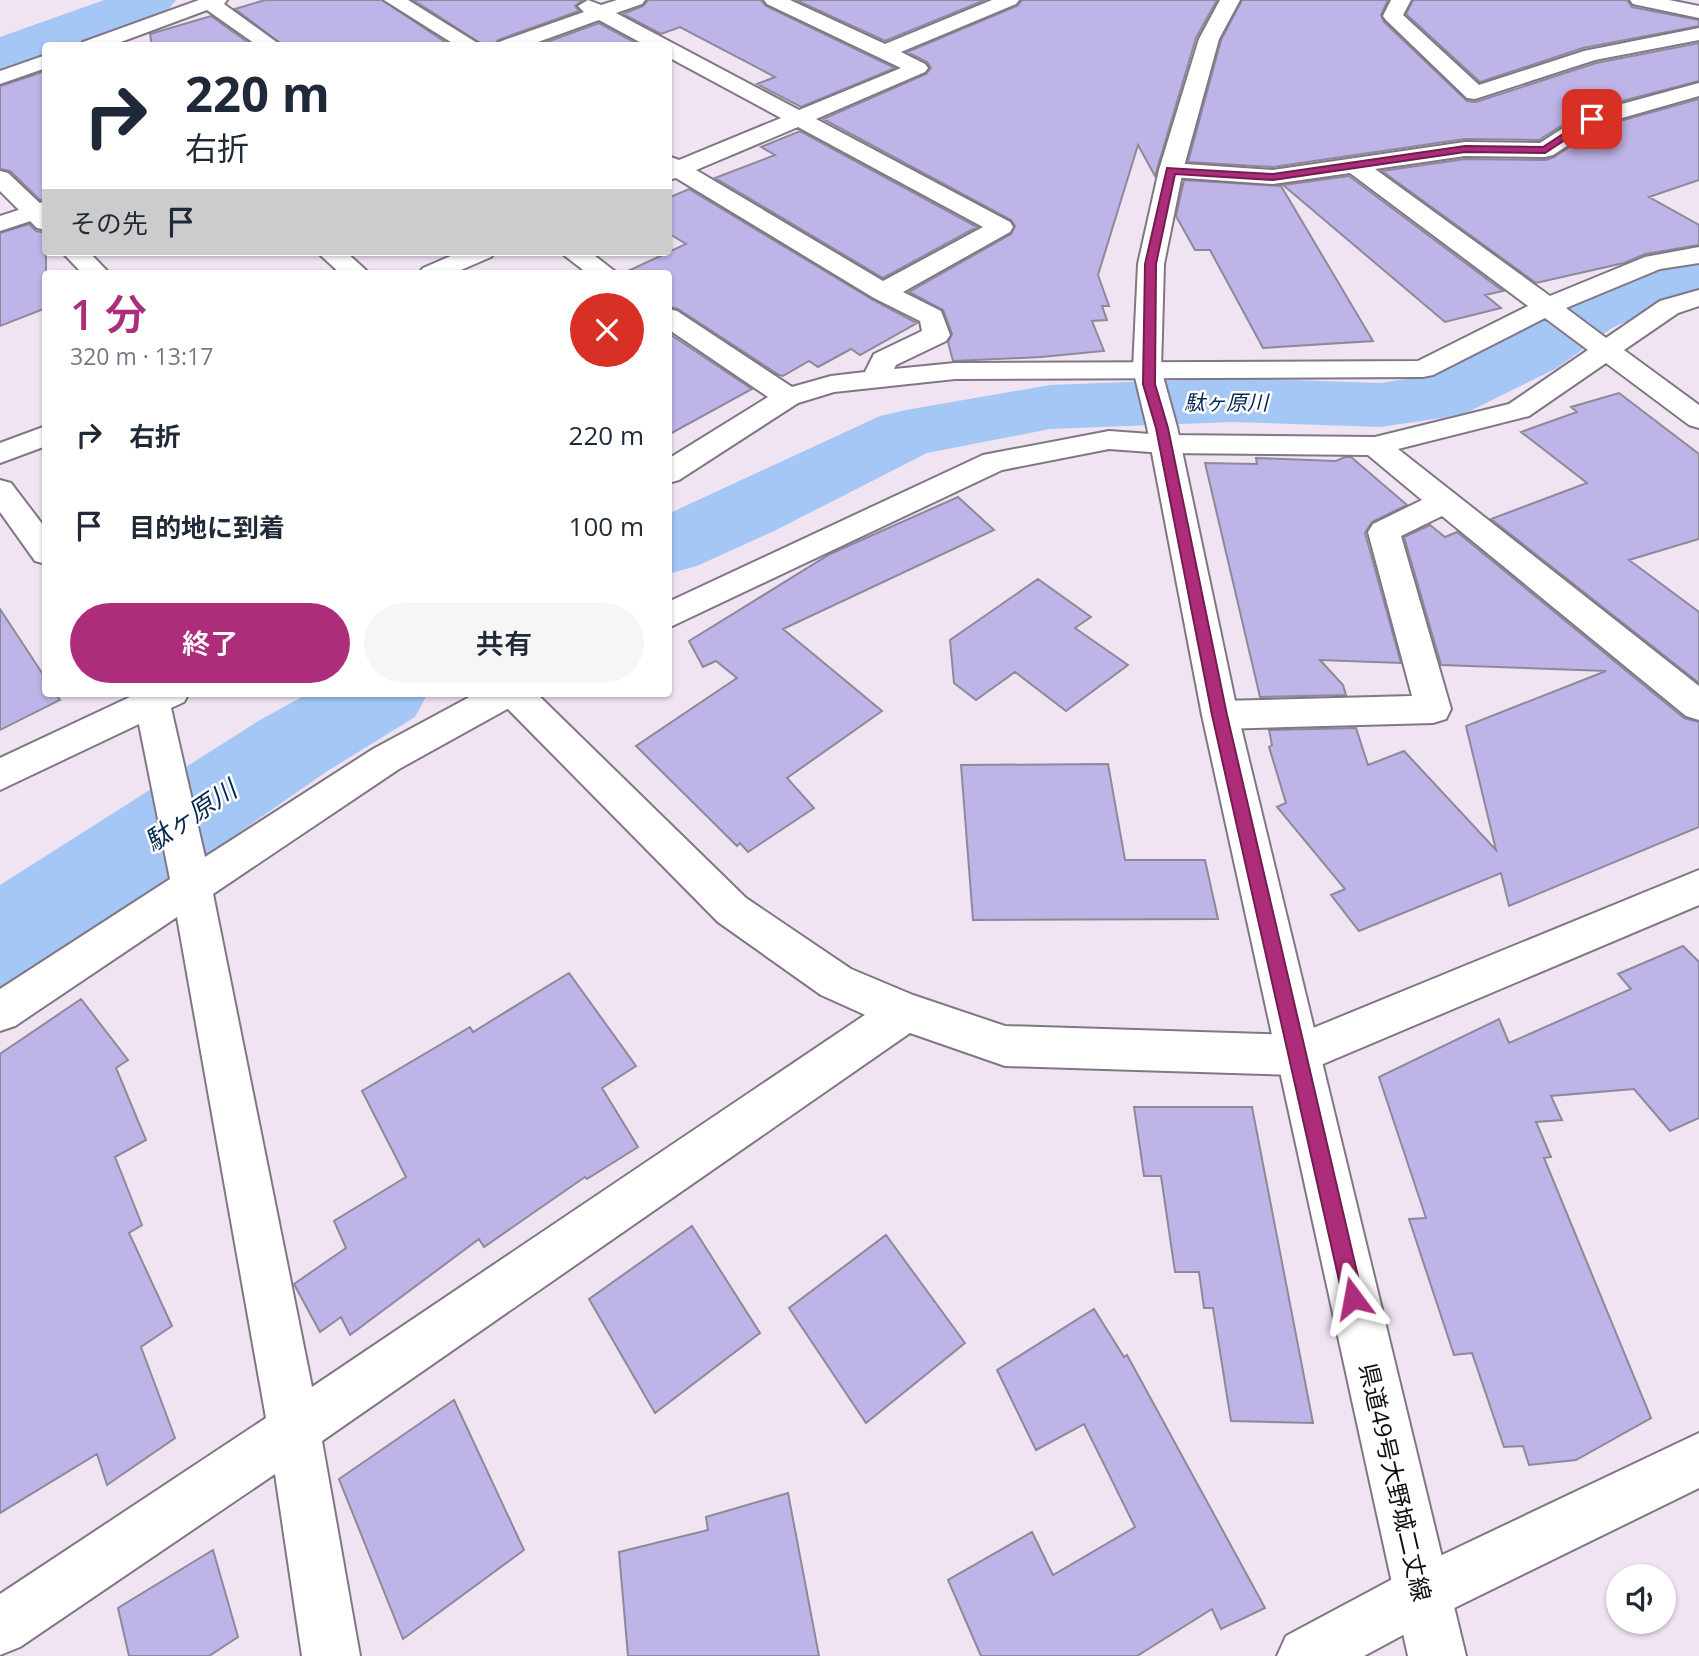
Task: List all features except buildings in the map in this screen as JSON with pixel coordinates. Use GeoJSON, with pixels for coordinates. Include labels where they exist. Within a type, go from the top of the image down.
{"type":"FeatureCollection","features":[{"type":"Feature","properties":{"kind":"street"},"geometry":{"type":"LineString","coordinates":[[394,0],[465,42]]}},
{"type":"Feature","properties":{"kind":"street"},"geometry":{"type":"LineString","coordinates":[[576,0],[656,42]]}},
{"type":"Feature","properties":{"kind":"street"},"geometry":{"type":"LineString","coordinates":[[517,42],[635,0]]}},
{"type":"Feature","properties":{"kind":"street"},"geometry":{"type":"LineString","coordinates":[[672,168],[801,118],[918,68],[774,0]]}},
{"type":"Feature","properties":{"kind":"street"},"geometry":{"type":"LineString","coordinates":[[955,0],[982,11]]}},
{"type":"Feature","properties":{"kind":"street"},"geometry":{"type":"LineString","coordinates":[[884,52],[1009,0]]}},
{"type":"Feature","properties":{"kind":"street","name":"県道49号大野城二丈線"},"geometry":{"type":"LineString","coordinates":[[1230,0],[1209,39],[1171,170],[1151,264],[1148,376],[1163,436],[1220,715],[1437,1656]]}},
{"type":"Feature","properties":{"kind":"street"},"geometry":{"type":"LineString","coordinates":[[1401,0],[1393,16],[1475,93],[1591,55],[1699,34]]}},
{"type":"Feature","properties":{"kind":"street"},"geometry":{"type":"LineString","coordinates":[[1640,0],[1699,12]]}},
{"type":"Feature","properties":{"kind":"street"},"geometry":{"type":"LineString","coordinates":[[101,42],[213,1],[267,42]]}},
{"type":"Feature","properties":{"kind":"street"},"geometry":{"type":"LineString","coordinates":[[672,50],[1001,227],[883,292]]}},
{"type":"Feature","properties":{"kind":"street"},"geometry":{"type":"LineString","coordinates":[[0,78],[42,62]]}},
{"type":"Feature","properties":{"kind":"street"},"geometry":{"type":"LineString","coordinates":[[1171,170],[1273,177],[1465,149],[1545,150],[1592,119],[1699,89]]}},
{"type":"Feature","properties":{"kind":"street"},"geometry":{"type":"LineString","coordinates":[[1355,165],[1699,419]]}},
{"type":"Feature","properties":{"kind":"street"},"geometry":{"type":"LineString","coordinates":[[672,168],[883,292],[932,317],[936,335],[884,360],[876,380]]}},
{"type":"Feature","properties":{"kind":"street"},"geometry":{"type":"LineString","coordinates":[[0,178],[42,214]]}},
{"type":"Feature","properties":{"kind":"street"},"geometry":{"type":"LineString","coordinates":[[0,224],[42,214]]}},
{"type":"Feature","properties":{"kind":"street"},"geometry":{"type":"LineString","coordinates":[[79,256],[93,270]]}},
{"type":"Feature","properties":{"kind":"street"},"geometry":{"type":"LineString","coordinates":[[335,256],[352,270]]}},
{"type":"Feature","properties":{"kind":"street"},"geometry":{"type":"LineString","coordinates":[[439,270],[472,256]]}},
{"type":"Feature","properties":{"kind":"street"},"geometry":{"type":"LineString","coordinates":[[579,256],[600,270]]}},
{"type":"Feature","properties":{"kind":"street"},"geometry":{"type":"LineString","coordinates":[[672,470],[788,397],[831,384],[955,371],[1148,376],[1423,369],[1654,262],[1699,256]]}},
{"type":"Feature","properties":{"kind":"street"},"geometry":{"type":"LineString","coordinates":[[672,614],[994,462],[1109,440],[1163,436],[1375,446],[1519,410],[1600,346],[1669,307],[1699,299]]}},
{"type":"Feature","properties":{"kind":"street"},"geometry":{"type":"LineString","coordinates":[[672,320],[788,397]]}},
{"type":"Feature","properties":{"kind":"street"},"geometry":{"type":"LineString","coordinates":[[0,454],[42,437]]}},
{"type":"Feature","properties":{"kind":"street"},"geometry":{"type":"LineString","coordinates":[[1375,446],[1699,706]]}},
{"type":"Feature","properties":{"kind":"street"},"geometry":{"type":"LineString","coordinates":[[0,490],[42,548]]}},
{"type":"Feature","properties":{"kind":"street"},"geometry":{"type":"LineString","coordinates":[[1220,715],[1433,709],[1384,532],[1445,501]]}},
{"type":"Feature","properties":{"kind":"street"},"geometry":{"type":"LineString","coordinates":[[0,775],[155,697]]}},
{"type":"Feature","properties":{"kind":"street"},"geometry":{"type":"LineString","coordinates":[[157,697],[173,794],[295,1429],[331,1656]]}},
{"type":"Feature","properties":{"kind":"street"},"geometry":{"type":"LineString","coordinates":[[0,1012],[189,874],[386,759],[500,697]]}},
{"type":"Feature","properties":{"kind":"street"},"geometry":{"type":"LineString","coordinates":[[518,697],[732,910],[836,982],[905,1012],[1005,1046],[1297,1055],[1699,887]]}},
{"type":"Feature","properties":{"kind":"street"},"geometry":{"type":"LineString","coordinates":[[0,1627],[905,1012]]}},
{"type":"Feature","properties":{"kind":"street"},"geometry":{"type":"LineString","coordinates":[[1306,1656],[1422,1594],[1699,1460]]}},
{"type":"Feature","properties":{"kind":"waterway"},"geometry":{"type":"LineString","coordinates":[[0,55],[151,0]]}},
{"type":"Feature","properties":{"kind":"waterway","name":"駄ヶ原川"},"geometry":{"type":"LineString","coordinates":[[672,544],[748,511],[906,433],[1050,407],[1232,400],[1380,405],[1442,396],[1532,353],[1588,314],[1631,295],[1699,280]]}},
{"type":"Feature","properties":{"kind":"waterway","name":"駄ヶ原川"},"geometry":{"type":"LineString","coordinates":[[0,941],[293,746],[376,697]]}},
{"type":"Feature","properties":{"kind":"route"},"geometry":{"type":"LineString","coordinates":[[1353,1298],[1220,715],[1162,428],[1149,384],[1147,369],[1151,264],[1171,170],[1273,177],[1465,149],[1545,150],[1592,119]]}}]}
